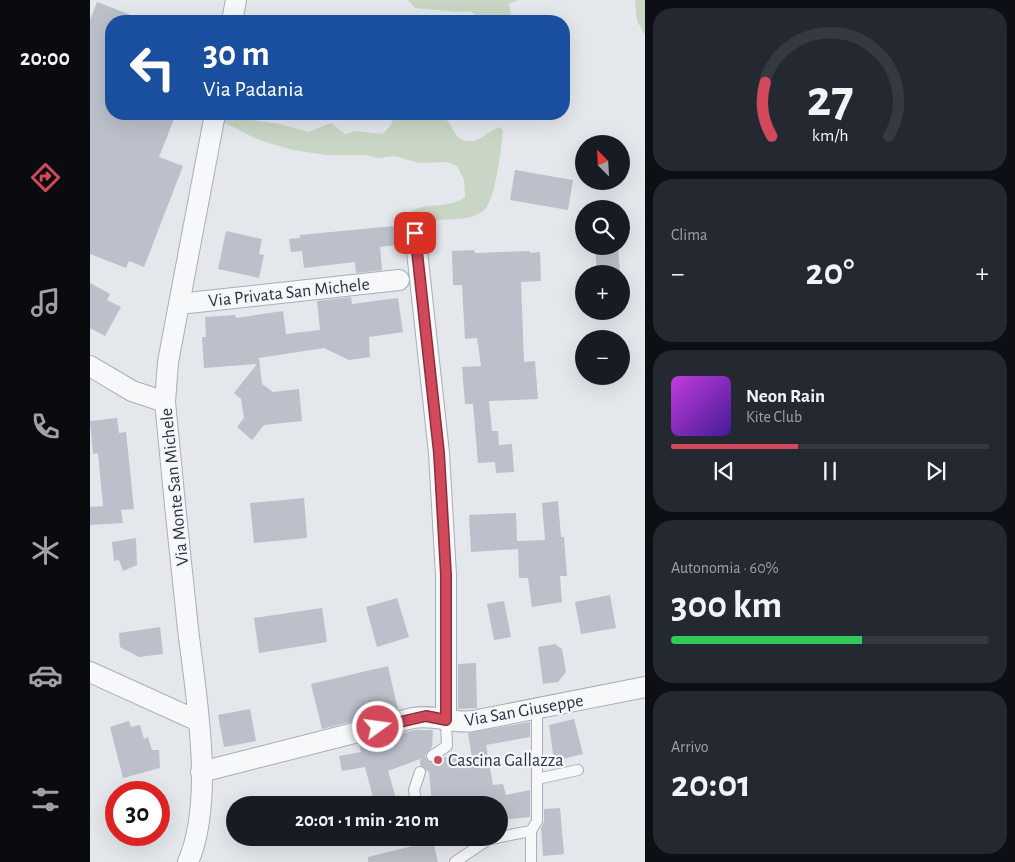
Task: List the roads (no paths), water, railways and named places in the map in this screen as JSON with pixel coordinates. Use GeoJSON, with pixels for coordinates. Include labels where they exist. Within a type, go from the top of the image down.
{"type":"FeatureCollection","features":[{"type":"Feature","properties":{"kind":"street"},"geometry":{"type":"LineString","coordinates":[[233,15],[236,0]]}},
{"type":"Feature","properties":{"kind":"street","name":"Via Monte San Michele"},"geometry":{"type":"LineString","coordinates":[[188,862],[195,845],[199,825],[201,772],[198,721],[165,402],[168,362],[214,120]]}},
{"type":"Feature","properties":{"kind":"street"},"geometry":{"type":"LineString","coordinates":[[415,233],[439,453],[446,575],[446,720]]}},
{"type":"Feature","properties":{"kind":"street","name":"Via Privata San Michele"},"geometry":{"type":"LineString","coordinates":[[179,304],[400,280]]}},
{"type":"Feature","properties":{"kind":"street"},"geometry":{"type":"LineString","coordinates":[[90,366],[122,386],[165,402]]}},
{"type":"Feature","properties":{"kind":"street"},"geometry":{"type":"LineString","coordinates":[[90,672],[198,721]]}},
{"type":"Feature","properties":{"kind":"street","name":"Via San Giuseppe"},"geometry":{"type":"LineString","coordinates":[[201,772],[413,718],[426,716],[473,722],[645,687]]}},
{"type":"Feature","properties":{"kind":"lane"},"geometry":{"type":"LineString","coordinates":[[531,862],[531,831],[537,821],[537,709]]}},
{"type":"Feature","properties":{"kind":"lane"},"geometry":{"type":"LineString","coordinates":[[432,756],[447,746],[446,720]]}},
{"type":"Feature","properties":{"kind":"lane"},"geometry":{"type":"LineString","coordinates":[[536,780],[578,770]]}},
{"type":"Feature","properties":{"kind":"lane"},"geometry":{"type":"LineString","coordinates":[[415,796],[414,790],[420,772]]}},
{"type":"Feature","properties":{"kind":"lane"},"geometry":{"type":"LineString","coordinates":[[508,835],[531,831]]}},
{"type":"Feature","properties":{"kind":"lane"},"geometry":{"type":"LineString","coordinates":[[456,862],[479,846]]}},
{"type":"Feature","properties":{"kind":"place","name":"Cascina Gallazza"},"geometry":{"type":"Point","coordinates":[438,760]}}]}
